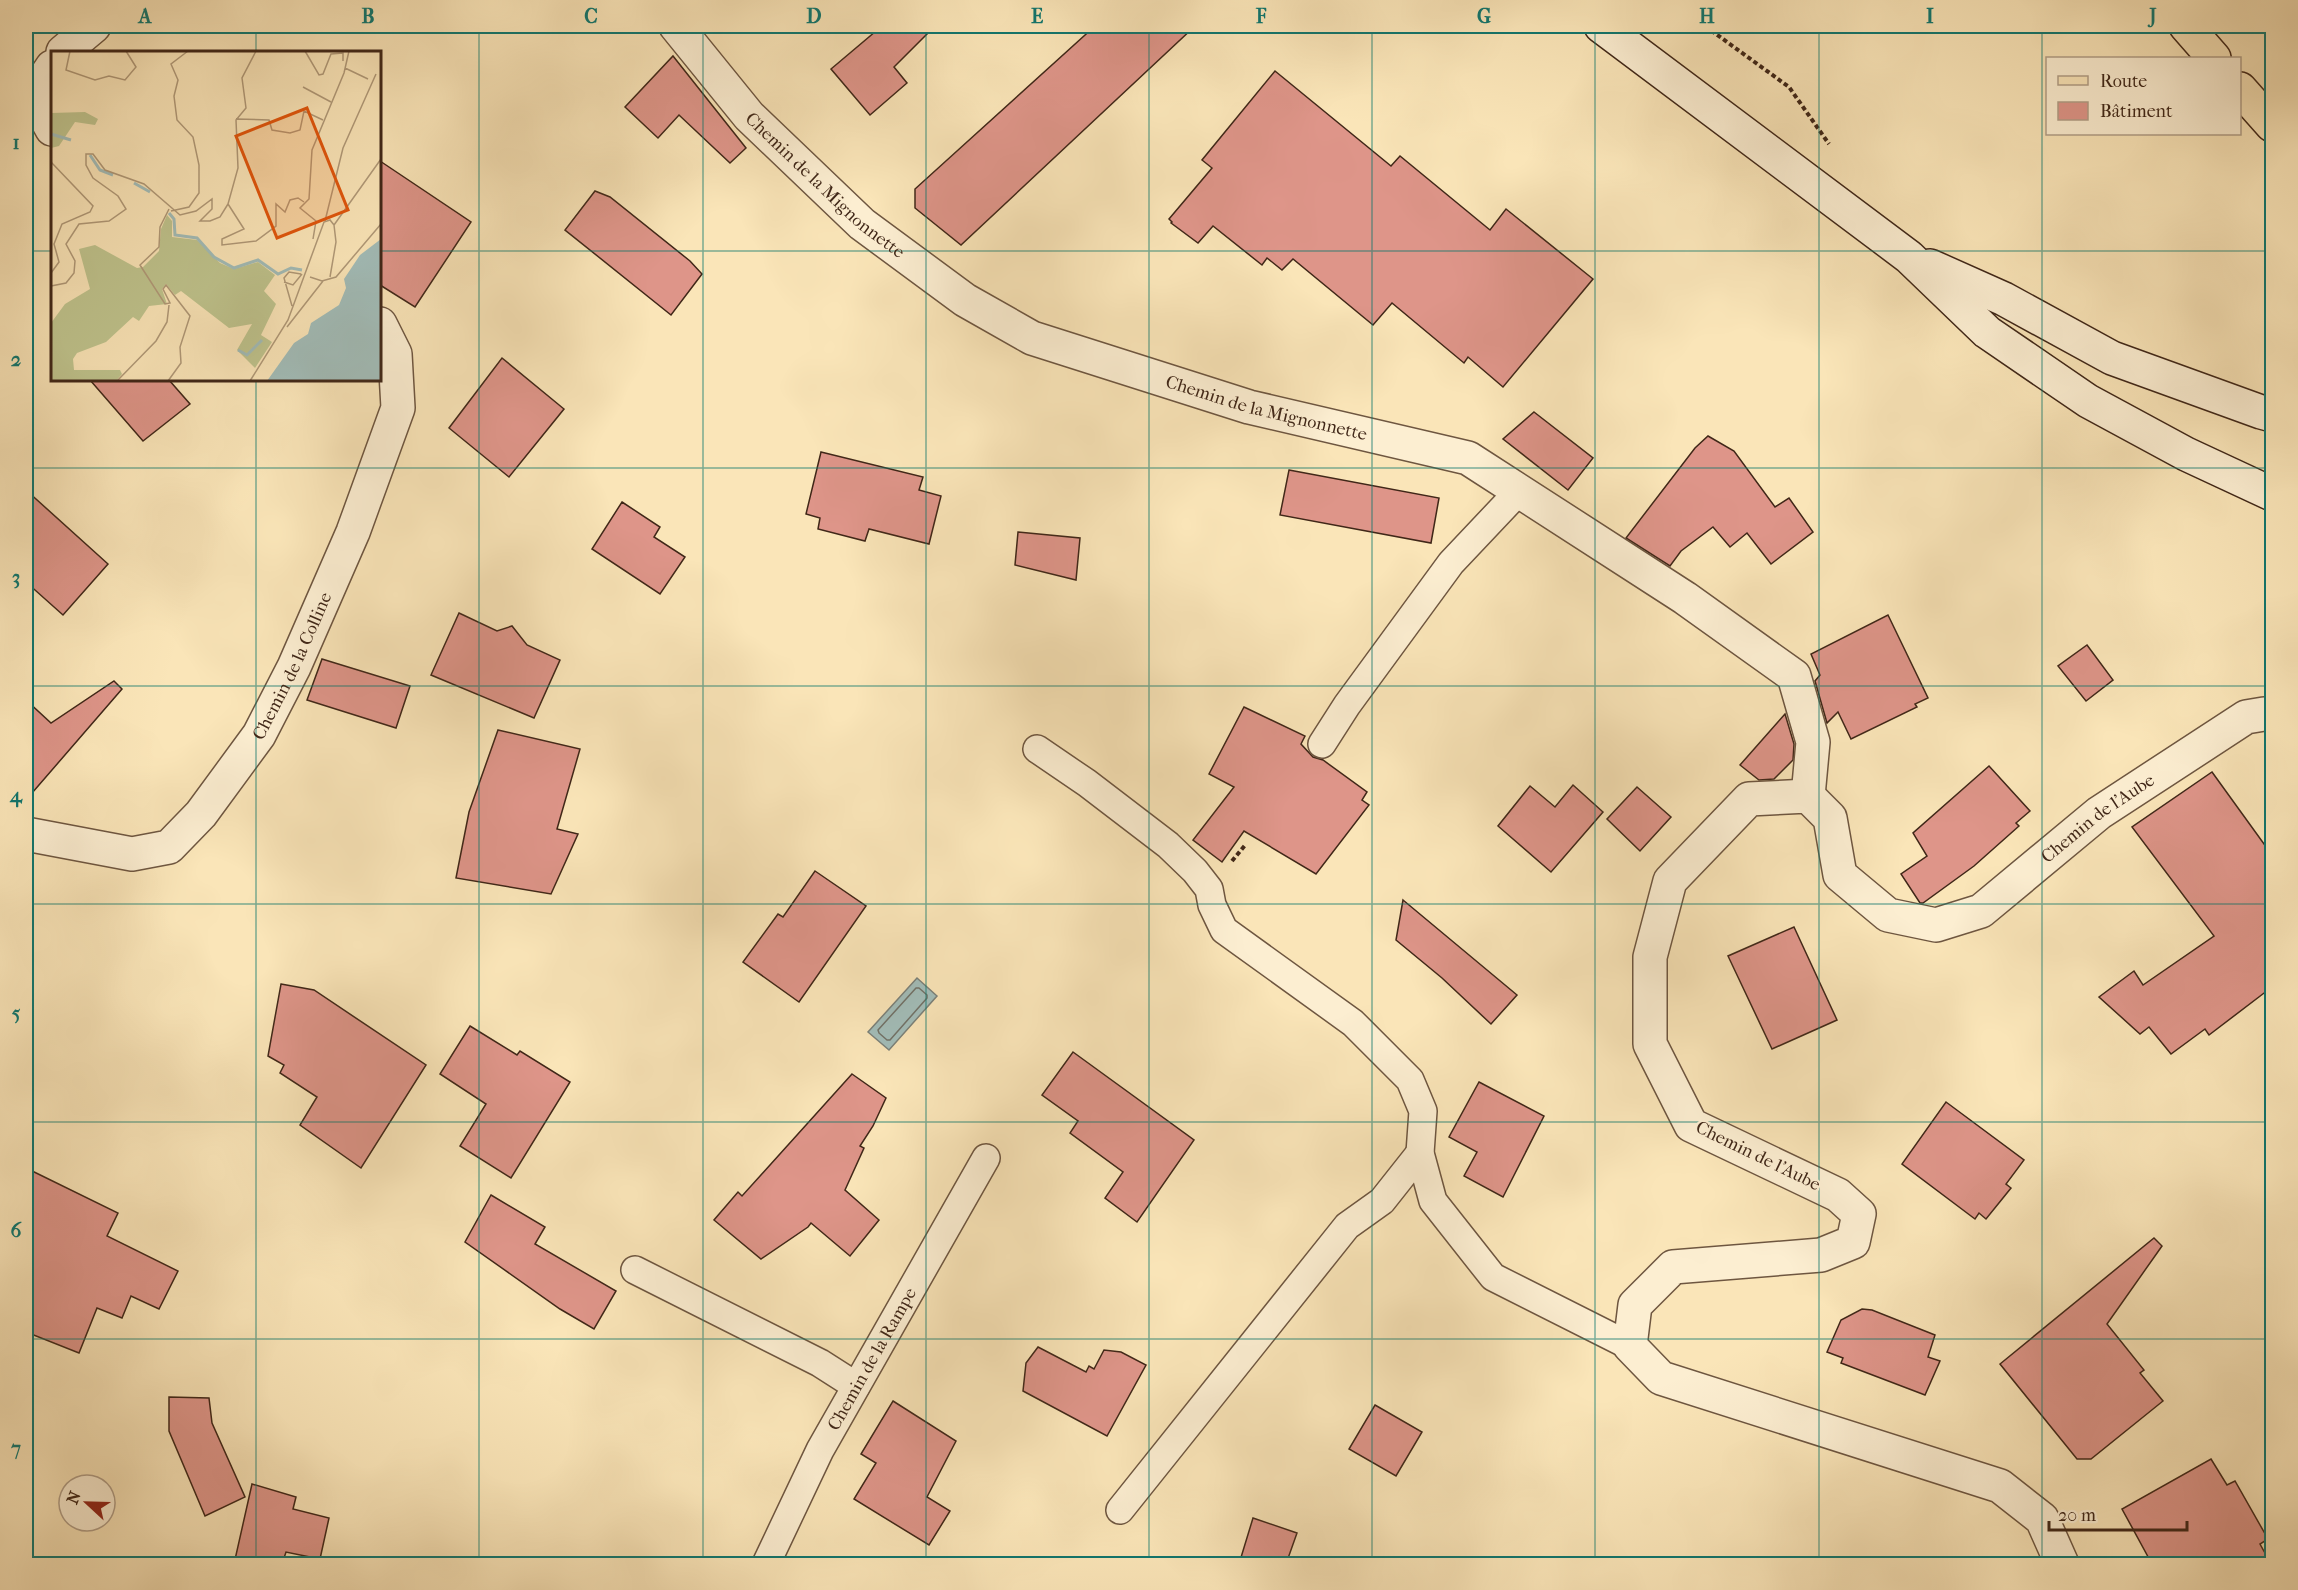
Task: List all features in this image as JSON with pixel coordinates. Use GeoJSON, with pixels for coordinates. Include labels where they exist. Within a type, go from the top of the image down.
{"type":"FeatureCollection","features":[{"type":"Feature","properties":{"kind":"main road"},"geometry":{"type":"LineString","coordinates":[[2186,26],[2213,57]]}},
{"type":"Feature","properties":{"kind":"main road"},"geometry":{"type":"LineString","coordinates":[[2241,90],[2272,125]]}},
{"type":"Feature","properties":{"kind":"street"},"geometry":{"type":"LineString","coordinates":[[64,51],[94,26]]}},
{"type":"Feature","properties":{"kind":"street","name":"Chemin de la Mignonnette"},"geometry":{"type":"LineString","coordinates":[[676,26],[749,116],[862,224],[965,300],[1032,338],[1249,407],[1468,458],[1685,598],[1794,675],[1813,742],[1808,796]]}},
{"type":"Feature","properties":{"kind":"street"},"geometry":{"type":"LineString","coordinates":[[1601,26],[1909,257],[1987,332],[2088,400],[2186,454],[2272,494]]}},
{"type":"Feature","properties":{"kind":"street"},"geometry":{"type":"LineString","coordinates":[[51,68],[39,86],[40,108],[51,127]]}},
{"type":"Feature","properties":{"kind":"street"},"geometry":{"type":"LineString","coordinates":[[1909,257],[2004,299],[2112,358],[2272,415]]}},
{"type":"Feature","properties":{"kind":"street","name":"Chemin de la Colline"},"geometry":{"type":"LineString","coordinates":[[26,834],[132,854],[169,847],[201,813],[260,735],[294,667],[353,532],[398,408],[395,354],[381,326]]}},
{"type":"Feature","properties":{"kind":"street","name":"Chemin de l'Aube"},"geometry":{"type":"LineString","coordinates":[[1630,1346],[1635,1305],[1673,1267],[1821,1255],[1853,1242],[1859,1214],[1838,1195],[1690,1125],[1650,1044],[1650,957],[1670,881],[1749,799],[1808,796],[1830,818],[1840,875],[1888,915],[1936,925],[1981,910],[2099,813],[2246,717],[2272,715]]}},
{"type":"Feature","properties":{"kind":"street"},"geometry":{"type":"LineString","coordinates":[[1630,1346],[1661,1378],[2000,1486],[2042,1519],[2062,1564]]}},
{"type":"Feature","properties":{"kind":"lane"},"geometry":{"type":"LineString","coordinates":[[1322,744],[1347,705],[1451,563],[1519,491]]}},
{"type":"Feature","properties":{"kind":"lane"},"geometry":{"type":"LineString","coordinates":[[1037,749],[1087,783],[1168,845],[1196,871],[1209,889],[1212,905],[1224,930],[1353,1023],[1410,1080],[1424,1111],[1420,1153],[1433,1201],[1493,1278],[1630,1346]]}},
{"type":"Feature","properties":{"kind":"lane"},"geometry":{"type":"LineString","coordinates":[[1120,1510],[1347,1226],[1382,1201],[1420,1153]]}},
{"type":"Feature","properties":{"kind":"lane","name":"Chemin de la Rampe"},"geometry":{"type":"LineString","coordinates":[[766,1564],[820,1450],[986,1158]]}},
{"type":"Feature","properties":{"kind":"lane"},"geometry":{"type":"LineString","coordinates":[[634,1270],[820,1363],[856,1386]]}},
{"type":"Feature","properties":{"kind":"path"},"geometry":{"type":"LineString","coordinates":[[1705,26],[1789,87],[1835,152]]}},
{"type":"Feature","properties":{"kind":"water"},"geometry":{"type":"Polygon","coordinates":[[[917,978],[937,996],[889,1050],[868,1032],[917,978]]]}},
{"type":"Feature","properties":{"kind":"building"},"geometry":{"type":"Polygon","coordinates":[[[882,26],[935,26],[894,67],[907,83],[870,115],[831,69],[882,26]]]}},
{"type":"Feature","properties":{"kind":"building"},"geometry":{"type":"Polygon","coordinates":[[[1095,26],[1195,26],[961,245],[915,208],[915,189],[1095,26]]]}},
{"type":"Feature","properties":{"kind":"building"},"geometry":{"type":"Polygon","coordinates":[[[673,56],[746,148],[730,163],[679,115],[658,138],[625,107],[673,56]]]}},
{"type":"Feature","properties":{"kind":"building"},"geometry":{"type":"Polygon","coordinates":[[[1275,71],[1391,166],[1400,156],[1490,230],[1506,209],[1593,279],[1503,387],[1468,357],[1464,363],[1392,303],[1373,325],[1293,259],[1282,270],[1267,258],[1262,265],[1213,226],[1198,243],[1171,223],[1169,219],[1212,168],[1202,160],[1275,71]]]}},
{"type":"Feature","properties":{"kind":"building"},"geometry":{"type":"Polygon","coordinates":[[[381,162],[471,222],[415,307],[381,286],[381,162]]]}},
{"type":"Feature","properties":{"kind":"building"},"geometry":{"type":"Polygon","coordinates":[[[595,191],[610,197],[690,261],[702,274],[671,315],[565,230],[595,191]]]}},
{"type":"Feature","properties":{"kind":"building"},"geometry":{"type":"Polygon","coordinates":[[[502,358],[564,409],[509,477],[449,428],[502,358]]]}},
{"type":"Feature","properties":{"kind":"building"},"geometry":{"type":"Polygon","coordinates":[[[91,381],[170,381],[190,404],[143,441],[91,381]]]}},
{"type":"Feature","properties":{"kind":"building"},"geometry":{"type":"Polygon","coordinates":[[[1534,412],[1593,458],[1568,490],[1503,439],[1534,412]]]}},
{"type":"Feature","properties":{"kind":"building"},"geometry":{"type":"Polygon","coordinates":[[[1708,436],[1734,451],[1775,507],[1789,498],[1813,532],[1771,564],[1747,533],[1730,547],[1713,527],[1681,551],[1670,566],[1626,538],[1695,448],[1708,436]]]}},
{"type":"Feature","properties":{"kind":"building"},"geometry":{"type":"Polygon","coordinates":[[[821,452],[923,477],[919,490],[941,496],[929,544],[869,529],[865,541],[818,529],[820,518],[806,514],[821,452]]]}},
{"type":"Feature","properties":{"kind":"building"},"geometry":{"type":"Polygon","coordinates":[[[1289,470],[1439,498],[1431,543],[1280,515],[1289,470]]]}},
{"type":"Feature","properties":{"kind":"building"},"geometry":{"type":"Polygon","coordinates":[[[26,490],[108,564],[63,615],[26,582],[26,490]]]}},
{"type":"Feature","properties":{"kind":"building"},"geometry":{"type":"Polygon","coordinates":[[[622,502],[660,527],[654,537],[685,557],[660,594],[592,549],[622,502]]]}},
{"type":"Feature","properties":{"kind":"building"},"geometry":{"type":"Polygon","coordinates":[[[1018,532],[1080,538],[1076,580],[1015,565],[1018,532]]]}},
{"type":"Feature","properties":{"kind":"building"},"geometry":{"type":"Polygon","coordinates":[[[459,613],[497,631],[512,626],[527,645],[560,660],[534,718],[431,675],[459,613]]]}},
{"type":"Feature","properties":{"kind":"building"},"geometry":{"type":"Polygon","coordinates":[[[1888,615],[1928,698],[1915,704],[1917,707],[1851,739],[1838,712],[1827,723],[1815,681],[1820,675],[1811,654],[1888,615]]]}},
{"type":"Feature","properties":{"kind":"building"},"geometry":{"type":"Polygon","coordinates":[[[2087,645],[2113,680],[2086,701],[2058,666],[2087,645]]]}},
{"type":"Feature","properties":{"kind":"building"},"geometry":{"type":"Polygon","coordinates":[[[322,659],[410,686],[396,728],[307,700],[322,659]]]}},
{"type":"Feature","properties":{"kind":"building"},"geometry":{"type":"Polygon","coordinates":[[[114,681],[122,689],[26,800],[26,700],[51,723],[114,681]]]}},
{"type":"Feature","properties":{"kind":"building"},"geometry":{"type":"Polygon","coordinates":[[[1244,707],[1305,736],[1301,744],[1313,757],[1323,760],[1367,792],[1362,800],[1369,805],[1316,874],[1244,831],[1222,862],[1193,840],[1234,787],[1209,774],[1244,707]]]}},
{"type":"Feature","properties":{"kind":"building"},"geometry":{"type":"Polygon","coordinates":[[[1785,714],[1794,744],[1793,760],[1774,779],[1759,780],[1740,765],[1785,714]]]}},
{"type":"Feature","properties":{"kind":"building"},"geometry":{"type":"Polygon","coordinates":[[[498,730],[580,749],[557,829],[578,834],[551,894],[456,878],[469,812],[498,730]]]}},
{"type":"Feature","properties":{"kind":"building"},"geometry":{"type":"Polygon","coordinates":[[[1989,766],[2030,811],[2016,823],[2019,826],[1974,866],[1920,903],[1901,874],[1927,856],[1913,833],[1989,766]]]}},
{"type":"Feature","properties":{"kind":"building"},"geometry":{"type":"Polygon","coordinates":[[[2212,772],[2272,855],[2272,987],[2209,1035],[2205,1029],[2171,1054],[2149,1027],[2140,1034],[2099,997],[2134,971],[2143,985],[2214,936],[2132,827],[2212,772]]]}},
{"type":"Feature","properties":{"kind":"building"},"geometry":{"type":"Polygon","coordinates":[[[1573,785],[1603,812],[1551,872],[1498,826],[1530,786],[1555,807],[1573,785]]]}},
{"type":"Feature","properties":{"kind":"building"},"geometry":{"type":"Polygon","coordinates":[[[1637,787],[1671,817],[1640,851],[1607,819],[1637,787]]]}},
{"type":"Feature","properties":{"kind":"building"},"geometry":{"type":"Polygon","coordinates":[[[815,871],[866,906],[799,1002],[743,962],[778,914],[783,917],[815,871]]]}},
{"type":"Feature","properties":{"kind":"building"},"geometry":{"type":"Polygon","coordinates":[[[1403,900],[1517,995],[1491,1024],[1442,978],[1396,940],[1403,900]]]}},
{"type":"Feature","properties":{"kind":"building"},"geometry":{"type":"Polygon","coordinates":[[[1794,927],[1837,1020],[1772,1049],[1728,956],[1794,927]]]}},
{"type":"Feature","properties":{"kind":"building"},"geometry":{"type":"Polygon","coordinates":[[[281,984],[314,990],[426,1065],[361,1168],[300,1125],[317,1097],[280,1073],[284,1065],[268,1056],[281,984]]]}},
{"type":"Feature","properties":{"kind":"building"},"geometry":{"type":"Polygon","coordinates":[[[470,1026],[517,1055],[520,1051],[570,1082],[511,1178],[460,1146],[486,1104],[440,1074],[470,1026]]]}},
{"type":"Feature","properties":{"kind":"building"},"geometry":{"type":"Polygon","coordinates":[[[1073,1052],[1194,1140],[1137,1222],[1105,1198],[1123,1172],[1070,1133],[1078,1121],[1042,1095],[1073,1052]]]}},
{"type":"Feature","properties":{"kind":"building"},"geometry":{"type":"Polygon","coordinates":[[[852,1074],[886,1098],[873,1126],[860,1146],[864,1148],[845,1190],[879,1220],[850,1256],[811,1223],[761,1259],[714,1220],[738,1192],[742,1196],[852,1074]]]}},
{"type":"Feature","properties":{"kind":"building"},"geometry":{"type":"Polygon","coordinates":[[[1479,1082],[1544,1116],[1503,1197],[1464,1176],[1477,1152],[1449,1137],[1479,1082]]]}},
{"type":"Feature","properties":{"kind":"building"},"geometry":{"type":"Polygon","coordinates":[[[1946,1102],[2024,1160],[2006,1184],[2011,1188],[1986,1219],[1979,1213],[1975,1219],[1902,1164],[1946,1102]]]}},
{"type":"Feature","properties":{"kind":"building"},"geometry":{"type":"Polygon","coordinates":[[[26,1168],[118,1213],[107,1236],[178,1271],[159,1309],[131,1296],[122,1318],[97,1308],[79,1353],[26,1332],[26,1168]]]}},
{"type":"Feature","properties":{"kind":"building"},"geometry":{"type":"Polygon","coordinates":[[[491,1195],[545,1227],[535,1244],[616,1291],[594,1329],[560,1309],[465,1242],[491,1195]]]}},
{"type":"Feature","properties":{"kind":"building"},"geometry":{"type":"Polygon","coordinates":[[[2154,1238],[2162,1246],[2107,1324],[2144,1370],[2140,1373],[2163,1401],[2091,1459],[2077,1459],[2000,1364],[2154,1238]]]}},
{"type":"Feature","properties":{"kind":"building"},"geometry":{"type":"Polygon","coordinates":[[[1862,1309],[1872,1310],[1935,1335],[1928,1357],[1940,1361],[1925,1395],[1841,1363],[1843,1358],[1827,1352],[1841,1320],[1862,1309]]]}},
{"type":"Feature","properties":{"kind":"building"},"geometry":{"type":"Polygon","coordinates":[[[1038,1347],[1086,1372],[1089,1366],[1094,1369],[1104,1350],[1121,1352],[1146,1365],[1107,1436],[1023,1391],[1026,1363],[1038,1347]]]}},
{"type":"Feature","properties":{"kind":"building"},"geometry":{"type":"Polygon","coordinates":[[[169,1397],[209,1398],[212,1423],[245,1497],[205,1516],[169,1431],[169,1397]]]}},
{"type":"Feature","properties":{"kind":"building"},"geometry":{"type":"Polygon","coordinates":[[[893,1401],[956,1441],[927,1497],[950,1511],[929,1545],[854,1499],[876,1463],[861,1454],[893,1401]]]}},
{"type":"Feature","properties":{"kind":"building"},"geometry":{"type":"Polygon","coordinates":[[[1375,1405],[1422,1432],[1396,1476],[1349,1449],[1375,1405]]]}},
{"type":"Feature","properties":{"kind":"building"},"geometry":{"type":"Polygon","coordinates":[[[2211,1459],[2227,1485],[2235,1481],[2268,1539],[2260,1544],[2271,1564],[2152,1564],[2122,1509],[2211,1459]]]}},
{"type":"Feature","properties":{"kind":"building"},"geometry":{"type":"Polygon","coordinates":[[[252,1484],[296,1497],[293,1509],[329,1518],[320,1559],[286,1552],[282,1564],[234,1564],[252,1484]]]}},
{"type":"Feature","properties":{"kind":"building"},"geometry":{"type":"Polygon","coordinates":[[[1253,1518],[1297,1533],[1286,1564],[1239,1564],[1253,1518]]]}}]}
